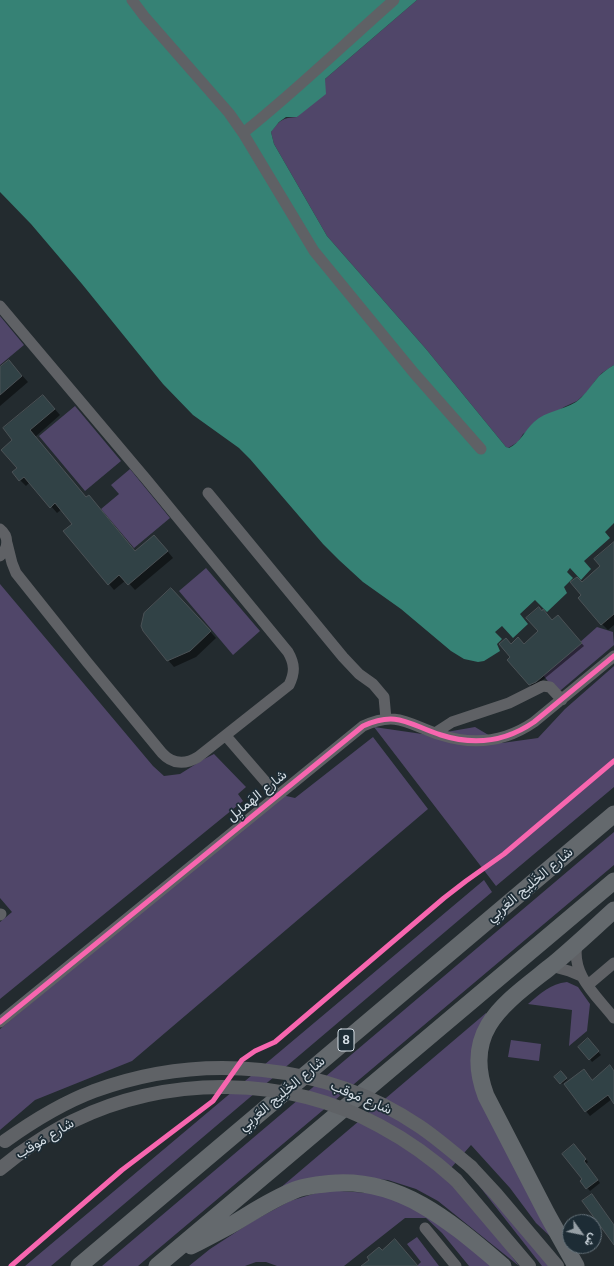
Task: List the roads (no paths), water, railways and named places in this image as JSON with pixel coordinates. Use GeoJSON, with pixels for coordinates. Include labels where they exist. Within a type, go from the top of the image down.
{"type":"FeatureCollection","features":[{"type":"Feature","properties":{"kind":"highway","name":"شارع الخَلِيج العَربِي"},"geometry":{"type":"LineString","coordinates":[[79,1266],[614,814]]}},
{"type":"Feature","properties":{"kind":"highway"},"geometry":{"type":"LineString","coordinates":[[159,1264],[614,881]]}},
{"type":"Feature","properties":{"kind":"highway"},"geometry":{"type":"LineString","coordinates":[[576,1266],[547,1214],[486,1096],[479,1069],[479,1056],[481,1042],[486,1030],[493,1017],[505,1004],[577,944],[614,910]]}},
{"type":"Feature","properties":{"kind":"highway"},"geometry":{"type":"LineString","coordinates":[[159,1264],[232,1224],[271,1200],[297,1189],[323,1184],[350,1182],[378,1186],[401,1194],[426,1206],[449,1221],[503,1266]]}},
{"type":"Feature","properties":{"kind":"main road","name":"شارع مَوقب"},"geometry":{"type":"LineString","coordinates":[[2,1142],[33,1121],[62,1105],[94,1091],[159,1073],[226,1067],[293,1074],[358,1094],[389,1108],[418,1125],[471,1167],[557,1266]]}},
{"type":"Feature","properties":{"kind":"main road","name":"شارع مَوقب"},"geometry":{"type":"LineString","coordinates":[[0,1169],[45,1136],[73,1121],[102,1108],[133,1099],[164,1092],[195,1088],[251,1088],[290,1093],[321,1101],[350,1112],[379,1125],[407,1141],[456,1180],[529,1266]]}},
{"type":"Feature","properties":{"kind":"street"},"geometry":{"type":"LineString","coordinates":[[132,0],[149,22],[229,113],[243,133],[314,251],[414,373],[481,449]]}},
{"type":"Feature","properties":{"kind":"street"},"geometry":{"type":"LineString","coordinates":[[243,133],[322,66],[394,0]]}},
{"type":"Feature","properties":{"kind":"street"},"geometry":{"type":"LineString","coordinates":[[0,306],[288,652],[293,660],[294,668],[293,677],[289,685],[198,757],[188,762],[176,762],[166,757],[87,662],[16,573],[5,534],[0,529]]}},
{"type":"Feature","properties":{"kind":"street"},"geometry":{"type":"LineString","coordinates":[[208,493],[343,657],[359,674],[380,691],[384,699],[386,719]]}},
{"type":"Feature","properties":{"kind":"street"},"geometry":{"type":"LineString","coordinates":[[0,556],[5,550],[7,543]]}},
{"type":"Feature","properties":{"kind":"street"},"geometry":{"type":"LineString","coordinates":[[0,564],[16,573]]}},
{"type":"Feature","properties":{"kind":"street","name":"شارع الهَمايِل"},"geometry":{"type":"LineString","coordinates":[[0,1022],[363,726],[372,722],[386,719],[400,719],[453,739],[467,741],[494,740],[520,731],[534,722],[614,656]]}},
{"type":"Feature","properties":{"kind":"street"},"geometry":{"type":"LineString","coordinates":[[435,733],[452,722],[508,703],[543,686],[550,687],[562,700]]}},
{"type":"Feature","properties":{"kind":"street"},"geometry":{"type":"LineString","coordinates":[[226,736],[277,795]]}},
{"type":"Feature","properties":{"kind":"street"},"geometry":{"type":"LineString","coordinates":[[577,944],[576,957],[581,976],[614,1018]]}},
{"type":"Feature","properties":{"kind":"street"},"geometry":{"type":"LineString","coordinates":[[588,985],[614,962]]}},
{"type":"Feature","properties":{"kind":"street"},"geometry":{"type":"LineString","coordinates":[[551,966],[581,976]]}},
{"type":"Feature","properties":{"kind":"street"},"geometry":{"type":"LineString","coordinates":[[425,1228],[456,1266]]}}]}
